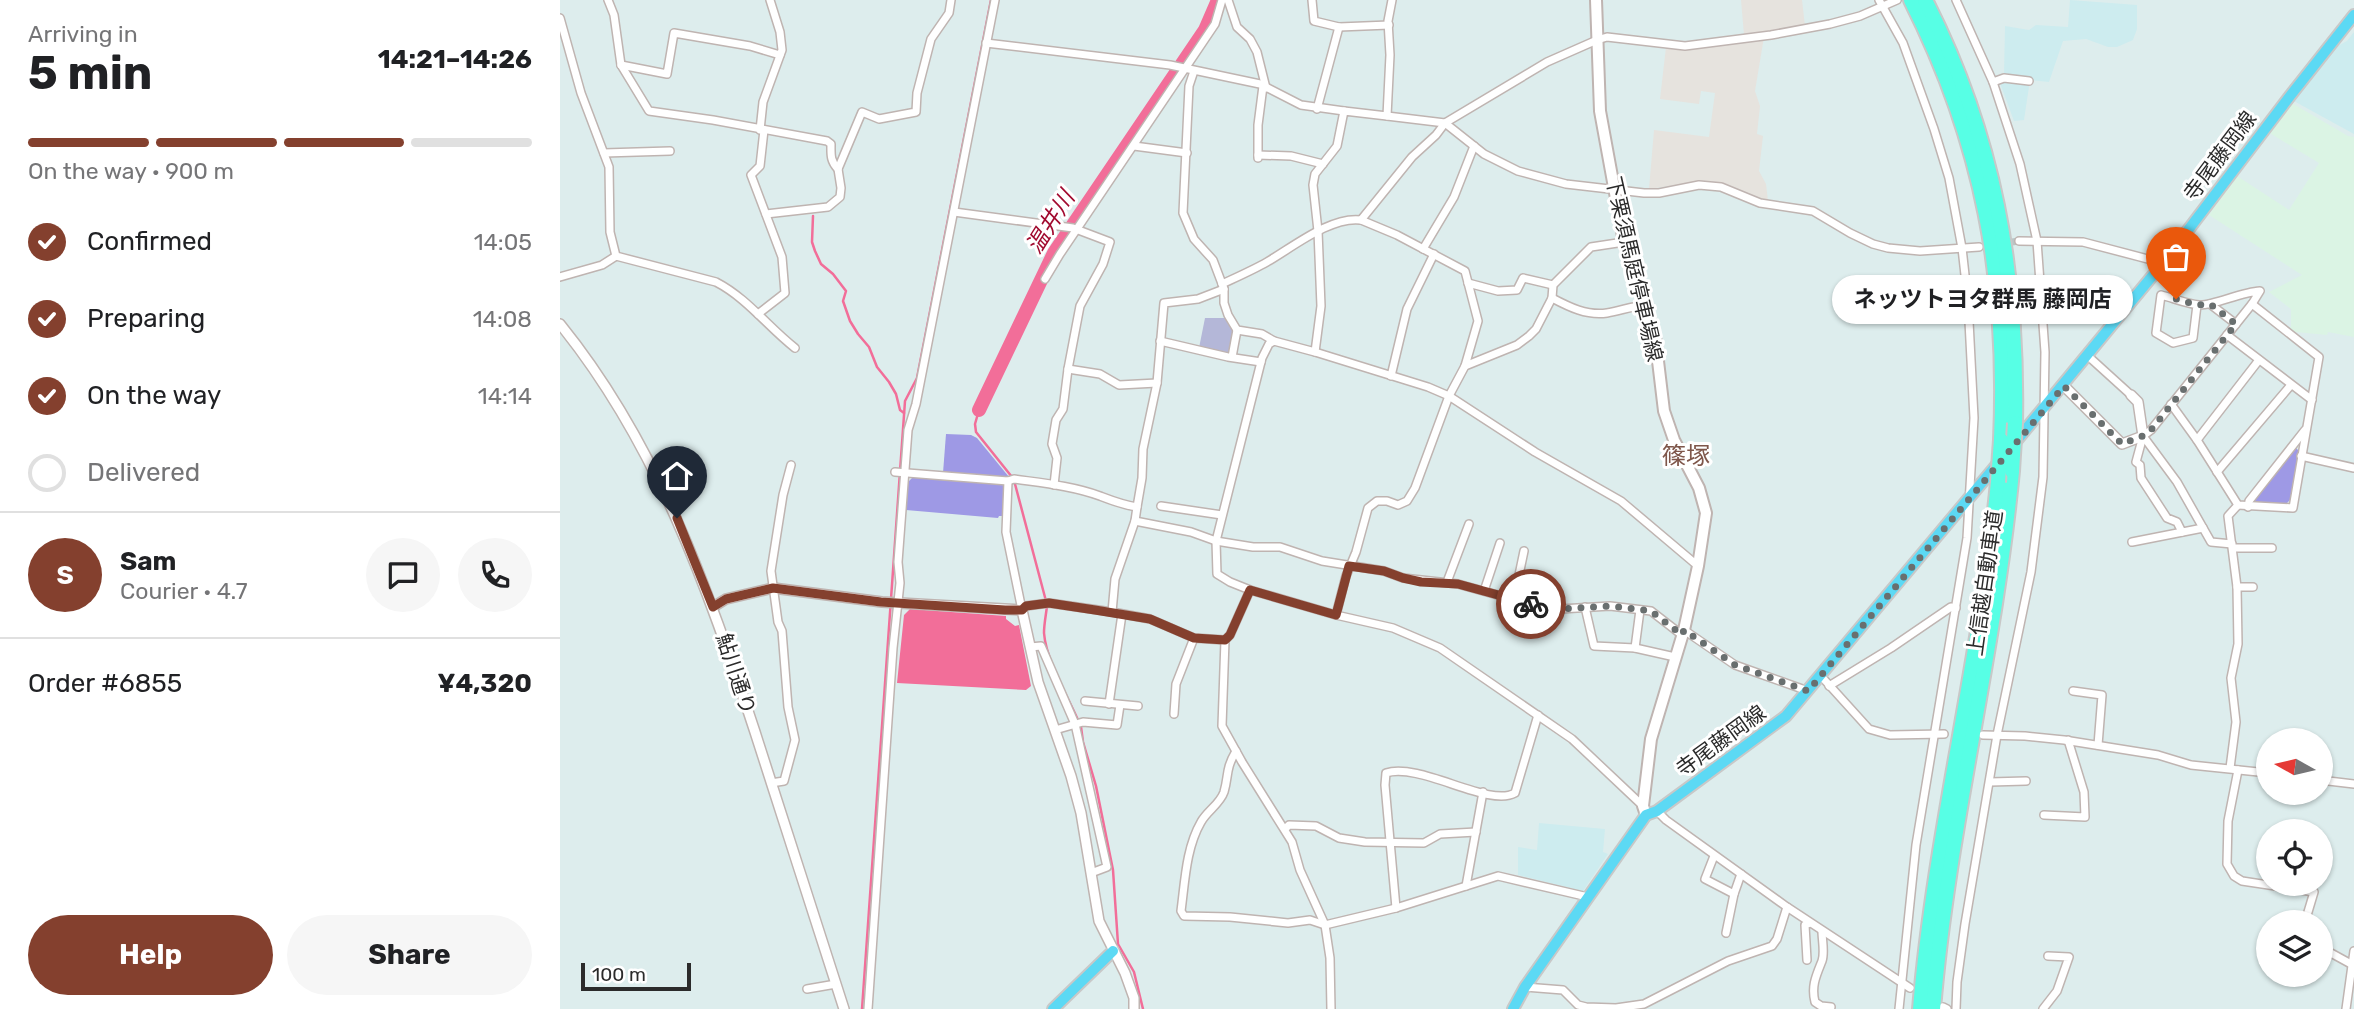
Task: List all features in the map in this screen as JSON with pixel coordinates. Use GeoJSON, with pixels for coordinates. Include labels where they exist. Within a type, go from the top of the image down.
{"type":"FeatureCollection","features":[{"type":"Feature","properties":{"kind":"highway","name":"上信越自動車道"},"geometry":{"type":"LineString","coordinates":[[1911,0],[1954,97],[1966,131],[1984,203],[1995,260],[2003,377],[1998,482],[1980,625],[1933,894],[1920,1009]]}},
{"type":"Feature","properties":{"kind":"highway","name":"上信越自動車道"},"geometry":{"type":"LineString","coordinates":[[1926,0],[1966,92],[1997,198],[2013,309],[2016,384],[2012,471],[2002,563],[1947,891],[1941,1008]]}},
{"type":"Feature","properties":{"kind":"main road","name":"下栗須馬庭停車場線"},"geometry":{"type":"LineString","coordinates":[[1597,0],[1600,111],[1624,242],[1655,337],[1664,411],[1674,440],[1705,504],[1706,524],[1683,633],[1651,739],[1645,811]]}},
{"type":"Feature","properties":{"kind":"main road","name":"寺尾藤岡線"},"geometry":{"type":"LineString","coordinates":[[1645,811],[1657,811],[1774,727],[1808,691],[2064,386],[2163,263],[2272,118],[2354,15]]}},
{"type":"Feature","properties":{"kind":"main road"},"geometry":{"type":"LineString","coordinates":[[1513,1009],[1525,987],[1645,811]]}},
{"type":"Feature","properties":{"kind":"main road"},"geometry":{"type":"LineString","coordinates":[[1053,1009],[1113,951]]}},
{"type":"Feature","properties":{"kind":"street"},"geometry":{"type":"LineString","coordinates":[[608,0],[614,15],[621,65],[649,111],[827,141],[831,144],[833,164],[838,169]]}},
{"type":"Feature","properties":{"kind":"street"},"geometry":{"type":"LineString","coordinates":[[758,314],[785,293],[782,257],[751,175],[760,166],[762,102],[780,55],[780,32],[770,0]]}},
{"type":"Feature","properties":{"kind":"street"},"geometry":{"type":"LineString","coordinates":[[766,214],[828,207],[841,197],[838,169],[862,112],[879,119],[916,113],[917,93],[931,39],[948,13],[951,0]]}},
{"type":"Feature","properties":{"kind":"street"},"geometry":{"type":"LineString","coordinates":[[868,1009],[896,603],[900,583],[900,473],[995,0]]}},
{"type":"Feature","properties":{"kind":"street"},"geometry":{"type":"LineString","coordinates":[[1045,279],[1215,24],[1222,0]]}},
{"type":"Feature","properties":{"kind":"street"},"geometry":{"type":"LineString","coordinates":[[1228,0],[1237,27],[1250,39],[1257,52],[1265,87],[1259,117],[1258,157],[1291,156],[1323,164]]}},
{"type":"Feature","properties":{"kind":"street"},"geometry":{"type":"LineString","coordinates":[[1312,0],[1314,21],[1339,27],[1389,25]]}},
{"type":"Feature","properties":{"kind":"street"},"geometry":{"type":"LineString","coordinates":[[1387,116],[1392,0]]}},
{"type":"Feature","properties":{"kind":"street"},"geometry":{"type":"LineString","coordinates":[[1956,0],[1993,82],[2020,164],[2036,241],[2045,331],[2043,477],[2032,572],[1997,735],[1965,924],[1956,1009]]}},
{"type":"Feature","properties":{"kind":"street"},"geometry":{"type":"LineString","coordinates":[[1362,220],[1412,157],[1445,123],[1547,62],[1597,40],[1607,37],[1685,46],[1771,35],[1860,16],[1881,3],[1897,1]]}},
{"type":"Feature","properties":{"kind":"street"},"geometry":{"type":"LineString","coordinates":[[1881,3],[1903,43],[1949,178],[1962,248],[1971,335],[1974,418],[1967,538],[1916,845],[1899,1009]]}},
{"type":"Feature","properties":{"kind":"street"},"geometry":{"type":"LineString","coordinates":[[561,19],[581,93],[604,153],[610,177],[610,232],[615,256]]}},
{"type":"Feature","properties":{"kind":"street"},"geometry":{"type":"LineString","coordinates":[[1317,109],[1339,27]]}},
{"type":"Feature","properties":{"kind":"street"},"geometry":{"type":"LineString","coordinates":[[621,65],[667,74],[674,33],[750,46],[780,55]]}},
{"type":"Feature","properties":{"kind":"street"},"geometry":{"type":"LineString","coordinates":[[986,43],[1185,68],[1265,87],[1301,105],[1317,109],[1445,123],[1484,154],[1518,171],[1566,184],[1644,193],[1659,193],[1699,185],[1721,187],[1760,203],[1813,211],[1848,232],[1888,248],[1903,251],[1979,247]]}},
{"type":"Feature","properties":{"kind":"street"},"geometry":{"type":"LineString","coordinates":[[1185,68],[1189,86],[1183,213],[1194,239],[1213,260],[1223,287],[1224,303],[1237,330],[1232,357]]}},
{"type":"Feature","properties":{"kind":"street"},"geometry":{"type":"LineString","coordinates":[[1993,82],[2004,78],[2029,81]]}},
{"type":"Feature","properties":{"kind":"street"},"geometry":{"type":"LineString","coordinates":[[1315,352],[1321,306],[1313,185],[1315,174],[1337,146],[1344,111]]}},
{"type":"Feature","properties":{"kind":"street"},"geometry":{"type":"LineString","coordinates":[[1134,146],[1187,153]]}},
{"type":"Feature","properties":{"kind":"street"},"geometry":{"type":"LineString","coordinates":[[1423,249],[1454,197],[1474,146]]}},
{"type":"Feature","properties":{"kind":"street"},"geometry":{"type":"LineString","coordinates":[[604,153],[670,151]]}},
{"type":"Feature","properties":{"kind":"street"},"geometry":{"type":"LineString","coordinates":[[954,212],[1077,229],[1110,242],[1103,264],[1080,306],[1063,409],[1056,420],[1052,444],[1057,458],[1054,485]]}},
{"type":"Feature","properties":{"kind":"street"},"geometry":{"type":"LineString","coordinates":[[1112,612],[1115,579],[1135,521],[1142,478],[1143,449],[1157,383],[1164,303],[1198,299],[1265,264],[1318,232],[1350,219],[1362,220],[1397,234],[1465,271],[1478,321],[1465,366],[1449,396],[1415,488],[1407,501],[1398,505],[1377,501],[1368,508],[1336,615]]}},
{"type":"Feature","properties":{"kind":"street"},"geometry":{"type":"LineString","coordinates":[[2019,241],[2082,242],[2163,263]]}},
{"type":"Feature","properties":{"kind":"street"},"geometry":{"type":"LineString","coordinates":[[1465,366],[1517,345],[1529,336],[1536,329],[1552,298],[1553,285],[1591,247],[1624,242]]}},
{"type":"Feature","properties":{"kind":"street"},"geometry":{"type":"LineString","coordinates":[[1391,376],[1407,309],[1434,254]]}},
{"type":"Feature","properties":{"kind":"street"},"geometry":{"type":"LineString","coordinates":[[560,277],[602,265],[615,256],[716,282],[742,299],[775,333],[795,348]]}},
{"type":"Feature","properties":{"kind":"street"},"geometry":{"type":"LineString","coordinates":[[1468,284],[1510,291],[1517,290],[1523,278],[1553,285]]}},
{"type":"Feature","properties":{"kind":"street"},"geometry":{"type":"LineString","coordinates":[[2064,386],[2122,444],[2143,436],[2172,404],[2260,292],[2249,292],[2210,304],[2197,305],[2161,295],[2156,333],[2173,343],[2193,338],[2197,305]]}},
{"type":"Feature","properties":{"kind":"street"},"geometry":{"type":"LineString","coordinates":[[1552,298],[1573,309],[1604,314],[1625,307],[1646,305]]}},
{"type":"Feature","properties":{"kind":"street"},"geometry":{"type":"LineString","coordinates":[[2210,304],[2236,324]]}},
{"type":"Feature","properties":{"kind":"street"},"geometry":{"type":"LineString","coordinates":[[2172,404],[2238,505],[2293,508],[2319,357],[2252,304]]}},
{"type":"Feature","properties":{"kind":"street","name":"鮎川通り"},"geometry":{"type":"LineString","coordinates":[[560,324],[642,445],[667,494],[713,607],[845,1009]]}},
{"type":"Feature","properties":{"kind":"street"},"geometry":{"type":"LineString","coordinates":[[1237,330],[1262,334],[1274,341],[1428,387],[1449,396],[1535,452],[1621,500],[1698,566]]}},
{"type":"Feature","properties":{"kind":"street"},"geometry":{"type":"LineString","coordinates":[[2227,335],[2312,400]]}},
{"type":"Feature","properties":{"kind":"street"},"geometry":{"type":"LineString","coordinates":[[1160,341],[1261,362]]}},
{"type":"Feature","properties":{"kind":"street"},"geometry":{"type":"LineString","coordinates":[[1274,341],[1269,344],[1261,362],[1222,515],[1216,541],[1217,574],[1250,590],[1393,628],[1440,648],[1572,739],[1645,811]]}},
{"type":"Feature","properties":{"kind":"street"},"geometry":{"type":"LineString","coordinates":[[2088,356],[2138,402],[2143,436],[2136,462],[2140,465],[2141,478],[2167,518],[2177,522],[2182,532]]}},
{"type":"Feature","properties":{"kind":"street"},"geometry":{"type":"LineString","coordinates":[[2197,440],[2259,360]]}},
{"type":"Feature","properties":{"kind":"street"},"geometry":{"type":"LineString","coordinates":[[1068,369],[1100,374],[1119,385],[1157,383]]}},
{"type":"Feature","properties":{"kind":"street"},"geometry":{"type":"LineString","coordinates":[[2217,472],[2291,384]]}},
{"type":"Feature","properties":{"kind":"street"},"geometry":{"type":"LineString","coordinates":[[2248,507],[2249,501],[2306,428]]}},
{"type":"Feature","properties":{"kind":"street"},"geometry":{"type":"LineString","coordinates":[[2143,436],[2177,482],[2211,542],[2272,548]]}},
{"type":"Feature","properties":{"kind":"street"},"geometry":{"type":"LineString","coordinates":[[2301,456],[2354,468]]}},
{"type":"Feature","properties":{"kind":"street"},"geometry":{"type":"LineString","coordinates":[[771,783],[784,781],[795,740],[787,696],[782,631],[778,622],[771,571],[783,495],[791,465]]}},
{"type":"Feature","properties":{"kind":"street"},"geometry":{"type":"LineString","coordinates":[[900,473],[1008,481],[1014,479],[1054,485],[1101,497],[1112,503],[1137,507]]}},
{"type":"Feature","properties":{"kind":"street"},"geometry":{"type":"LineString","coordinates":[[1008,481],[1006,532],[1038,682],[1081,813],[1099,921],[1125,973],[1134,998],[1134,1009]]}},
{"type":"Feature","properties":{"kind":"street"},"geometry":{"type":"LineString","coordinates":[[2238,505],[2228,516],[2237,587],[2237,654],[2231,678],[2236,722],[2227,864],[2234,876],[2242,881],[2314,892],[2309,910]]}},
{"type":"Feature","properties":{"kind":"street"},"geometry":{"type":"LineString","coordinates":[[1161,506],[1222,515]]}},
{"type":"Feature","properties":{"kind":"street"},"geometry":{"type":"LineString","coordinates":[[1135,521],[1192,532],[1216,541],[1253,547],[1280,547],[1322,561],[1384,571],[1421,582],[1447,582],[1541,607],[1610,606],[1651,611],[1735,665],[1808,691]]}},
{"type":"Feature","properties":{"kind":"street"},"geometry":{"type":"LineString","coordinates":[[1447,582],[1469,524]]}},
{"type":"Feature","properties":{"kind":"street"},"geometry":{"type":"LineString","coordinates":[[2132,542],[2203,528]]}},
{"type":"Feature","properties":{"kind":"street"},"geometry":{"type":"LineString","coordinates":[[1484,591],[1500,542]]}},
{"type":"Feature","properties":{"kind":"street"},"geometry":{"type":"LineString","coordinates":[[1514,599],[1524,551]]}},
{"type":"Feature","properties":{"kind":"street"},"geometry":{"type":"LineString","coordinates":[[2237,587],[2253,587]]}},
{"type":"Feature","properties":{"kind":"street"},"geometry":{"type":"LineString","coordinates":[[713,607],[726,599],[773,588],[881,602],[1022,610],[1026,606],[1049,603],[1150,619],[1194,638],[1225,640]]}},
{"type":"Feature","properties":{"kind":"street"},"geometry":{"type":"LineString","coordinates":[[1250,590],[1230,635],[1225,640],[1222,726],[1292,842],[1309,894],[1325,925],[1330,958],[1331,1009]]}},
{"type":"Feature","properties":{"kind":"street"},"geometry":{"type":"LineString","coordinates":[[1586,607],[1594,646],[1635,648],[1675,657]]}},
{"type":"Feature","properties":{"kind":"street"},"geometry":{"type":"LineString","coordinates":[[1829,685],[1891,648],[1951,607],[1956,608]]}},
{"type":"Feature","properties":{"kind":"street"},"geometry":{"type":"LineString","coordinates":[[1635,648],[1640,610]]}},
{"type":"Feature","properties":{"kind":"street"},"geometry":{"type":"LineString","coordinates":[[1109,704],[1122,614]]}},
{"type":"Feature","properties":{"kind":"street"},"geometry":{"type":"LineString","coordinates":[[1174,713],[1176,684],[1194,638]]}},
{"type":"Feature","properties":{"kind":"street"},"geometry":{"type":"LineString","coordinates":[[1030,647],[1041,646],[1075,724],[1107,867],[1091,873]]}},
{"type":"Feature","properties":{"kind":"street"},"geometry":{"type":"LineString","coordinates":[[1821,676],[1869,729],[1890,735],[1944,734]]}},
{"type":"Feature","properties":{"kind":"street"},"geometry":{"type":"LineString","coordinates":[[2073,691],[2102,695],[2098,745]]}},
{"type":"Feature","properties":{"kind":"street"},"geometry":{"type":"LineString","coordinates":[[1085,701],[1138,706]]}},
{"type":"Feature","properties":{"kind":"street"},"geometry":{"type":"LineString","coordinates":[[1055,730],[1083,722],[1117,726],[1120,705]]}},
{"type":"Feature","properties":{"kind":"street"},"geometry":{"type":"LineString","coordinates":[[1396,908],[1386,773],[1403,770],[1509,797],[1516,793],[1538,715]]}},
{"type":"Feature","properties":{"kind":"street"},"geometry":{"type":"LineString","coordinates":[[1983,735],[2068,740],[2158,755],[2192,765],[2256,772]]}},
{"type":"Feature","properties":{"kind":"street"},"geometry":{"type":"LineString","coordinates":[[2044,816],[2085,817],[2084,792],[2068,740]]}},
{"type":"Feature","properties":{"kind":"street"},"geometry":{"type":"LineString","coordinates":[[1236,751],[1227,767],[1223,793],[1217,804],[1202,818],[1193,838],[1185,874],[1181,911],[1184,916],[1217,916],[1288,923],[1310,920],[1325,925],[1396,908],[1498,876],[1588,897]]}},
{"type":"Feature","properties":{"kind":"street"},"geometry":{"type":"LineString","coordinates":[[1990,782],[2026,781]]}},
{"type":"Feature","properties":{"kind":"street"},"geometry":{"type":"LineString","coordinates":[[2333,782],[2354,784]]}},
{"type":"Feature","properties":{"kind":"street"},"geometry":{"type":"LineString","coordinates":[[1466,887],[1483,792]]}},
{"type":"Feature","properties":{"kind":"street"},"geometry":{"type":"LineString","coordinates":[[1657,811],[1714,856],[1910,988]]}},
{"type":"Feature","properties":{"kind":"street"},"geometry":{"type":"LineString","coordinates":[[1285,829],[1289,825],[1316,827],[1339,838],[1365,842],[1424,843],[1440,834],[1476,832]]}},
{"type":"Feature","properties":{"kind":"street"},"geometry":{"type":"LineString","coordinates":[[1714,856],[1705,879],[1734,894]]}},
{"type":"Feature","properties":{"kind":"street"},"geometry":{"type":"LineString","coordinates":[[1726,933],[1741,874]]}},
{"type":"Feature","properties":{"kind":"street"},"geometry":{"type":"LineString","coordinates":[[1525,987],[1563,990],[1578,1005],[1586,1007],[1616,1008],[1644,1004],[1728,961],[1772,946],[1777,939],[1787,907]]}},
{"type":"Feature","properties":{"kind":"street"},"geometry":{"type":"LineString","coordinates":[[1807,960],[1805,925],[1810,923]]}},
{"type":"Feature","properties":{"kind":"street"},"geometry":{"type":"LineString","coordinates":[[1822,931],[1822,960],[1815,974],[1812,991],[1815,1002],[1831,1007]]}},
{"type":"Feature","properties":{"kind":"street"},"geometry":{"type":"LineString","coordinates":[[2346,1009],[2354,951]]}},
{"type":"Feature","properties":{"kind":"street"},"geometry":{"type":"LineString","coordinates":[[2333,954],[2351,964]]}},
{"type":"Feature","properties":{"kind":"street"},"geometry":{"type":"LineString","coordinates":[[2043,1009],[2057,990],[2069,957],[2048,956]]}},
{"type":"Feature","properties":{"kind":"street"},"geometry":{"type":"LineString","coordinates":[[807,989],[836,984]]}},
{"type":"Feature","properties":{"kind":"shaded area"},"geometry":{"type":"Polygon","coordinates":[[[1741,0],[1802,0],[1805,26],[1744,35],[1741,0]]]}},
{"type":"Feature","properties":{"kind":"shaded area"},"geometry":{"type":"Polygon","coordinates":[[[2070,0],[2137,5],[2137,29],[2133,40],[2117,47],[2108,47],[2086,39],[2063,41],[2049,82],[2030,80],[2024,120],[2014,121],[2000,83],[2004,76],[2005,26],[2029,30],[2036,25],[2068,27],[2070,0]]]}},
{"type":"Feature","properties":{"kind":"shaded area"},"geometry":{"type":"Polygon","coordinates":[[[2354,32],[2354,134],[2292,100],[2334,48],[2347,41],[2354,32]]]}},
{"type":"Feature","properties":{"kind":"shaded area"},"geometry":{"type":"Polygon","coordinates":[[[1764,37],[1755,91],[1760,106],[1757,134],[1763,136],[1759,171],[1766,184],[1768,201],[1715,182],[1704,181],[1649,189],[1654,130],[1709,137],[1715,93],[1701,91],[1699,104],[1660,99],[1666,47],[1764,37]]]}},
{"type":"Feature","properties":{"kind":"shaded area"},"geometry":{"type":"Polygon","coordinates":[[[2290,102],[2354,137],[2354,337],[2328,332],[2327,335],[2294,334],[2289,330],[2291,309],[2269,292],[2302,275],[2209,215],[2237,176],[2289,210],[2319,163],[2268,132],[2290,102]]]}},
{"type":"Feature","properties":{"kind":"shaded area"},"geometry":{"type":"Polygon","coordinates":[[[1205,318],[1227,318],[1235,329],[1230,354],[1199,348],[1205,318]]]}},
{"type":"Feature","properties":{"kind":"shaded area"},"geometry":{"type":"Polygon","coordinates":[[[946,434],[971,435],[977,438],[1009,477],[943,473],[946,434]]]}},
{"type":"Feature","properties":{"kind":"shaded area"},"geometry":{"type":"Polygon","coordinates":[[[2296,448],[2299,451],[2290,500],[2286,504],[2253,502],[2296,448]]]}},
{"type":"Feature","properties":{"kind":"shaded area"},"geometry":{"type":"Polygon","coordinates":[[[913,477],[1001,483],[1005,488],[1004,516],[998,518],[906,510],[908,482],[913,477]]]}},
{"type":"Feature","properties":{"kind":"shaded area"},"geometry":{"type":"Polygon","coordinates":[[[910,609],[1006,616],[1015,626],[1019,625],[1031,686],[1026,690],[897,683],[904,615],[910,609]]]}},
{"type":"Feature","properties":{"kind":"shaded area"},"geometry":{"type":"Polygon","coordinates":[[[1539,823],[1605,829],[1603,852],[1608,854],[1583,891],[1518,875],[1518,847],[1537,850],[1539,823]]]}},
{"type":"Feature","properties":{"kind":"waterway"},"geometry":{"type":"LineString","coordinates":[[862,1009],[905,401],[917,378],[991,0]]}},
{"type":"Feature","properties":{"kind":"waterway","name":"温井川"},"geometry":{"type":"LineString","coordinates":[[979,410],[1054,253],[1205,30],[1218,0]]}},
{"type":"Feature","properties":{"kind":"waterway"},"geometry":{"type":"LineString","coordinates":[[813,216],[812,242],[821,264],[846,291],[843,301],[850,321],[869,347],[877,367],[889,382],[896,394],[900,410],[904,413]]}},
{"type":"Feature","properties":{"kind":"waterway","name":"温井川"},"geometry":{"type":"LineString","coordinates":[[979,410],[976,432],[1012,477]]}},
{"type":"Feature","properties":{"kind":"waterway"},"geometry":{"type":"LineString","coordinates":[[1015,484],[1046,601]]}},
{"type":"Feature","properties":{"kind":"waterway"},"geometry":{"type":"LineString","coordinates":[[1047,606],[1044,630],[1046,643],[1053,666],[1078,720]]}},
{"type":"Feature","properties":{"kind":"waterway"},"geometry":{"type":"LineString","coordinates":[[1081,727],[1113,870],[1118,944],[1134,972],[1143,1009]]}},
{"type":"Feature","properties":{"kind":"tunnel"},"geometry":{"type":"LineString","coordinates":[[1979,247],[2019,241]]}},
{"type":"Feature","properties":{"kind":"way so far"},"geometry":{"type":"LineString","coordinates":[[1531,604],[1561,609],[1610,606],[1651,611],[1682,635],[1684,630],[1735,665],[1808,691],[2064,386],[2122,444],[2151,430],[2236,324],[2210,304],[2197,305],[2176,299]]}},
{"type":"Feature","properties":{"kind":"place","name":"ネッツトヨタ群馬 藤岡店"},"geometry":{"type":"Point","coordinates":[2176,299]}},
{"type":"Feature","properties":{"kind":"district","name":"篠塚"},"geometry":{"type":"Point","coordinates":[1686,456]}},
{"type":"Feature","properties":{"kind":"route"},"geometry":{"type":"LineString","coordinates":[[677,518],[713,607],[726,599],[773,588],[881,602],[1005,610],[1022,610],[1026,606],[1049,603],[1150,619],[1194,638],[1218,641],[1225,640],[1230,635],[1250,590],[1336,615],[1349,566],[1384,571],[1421,582],[1458,584],[1531,604]]}}]}
